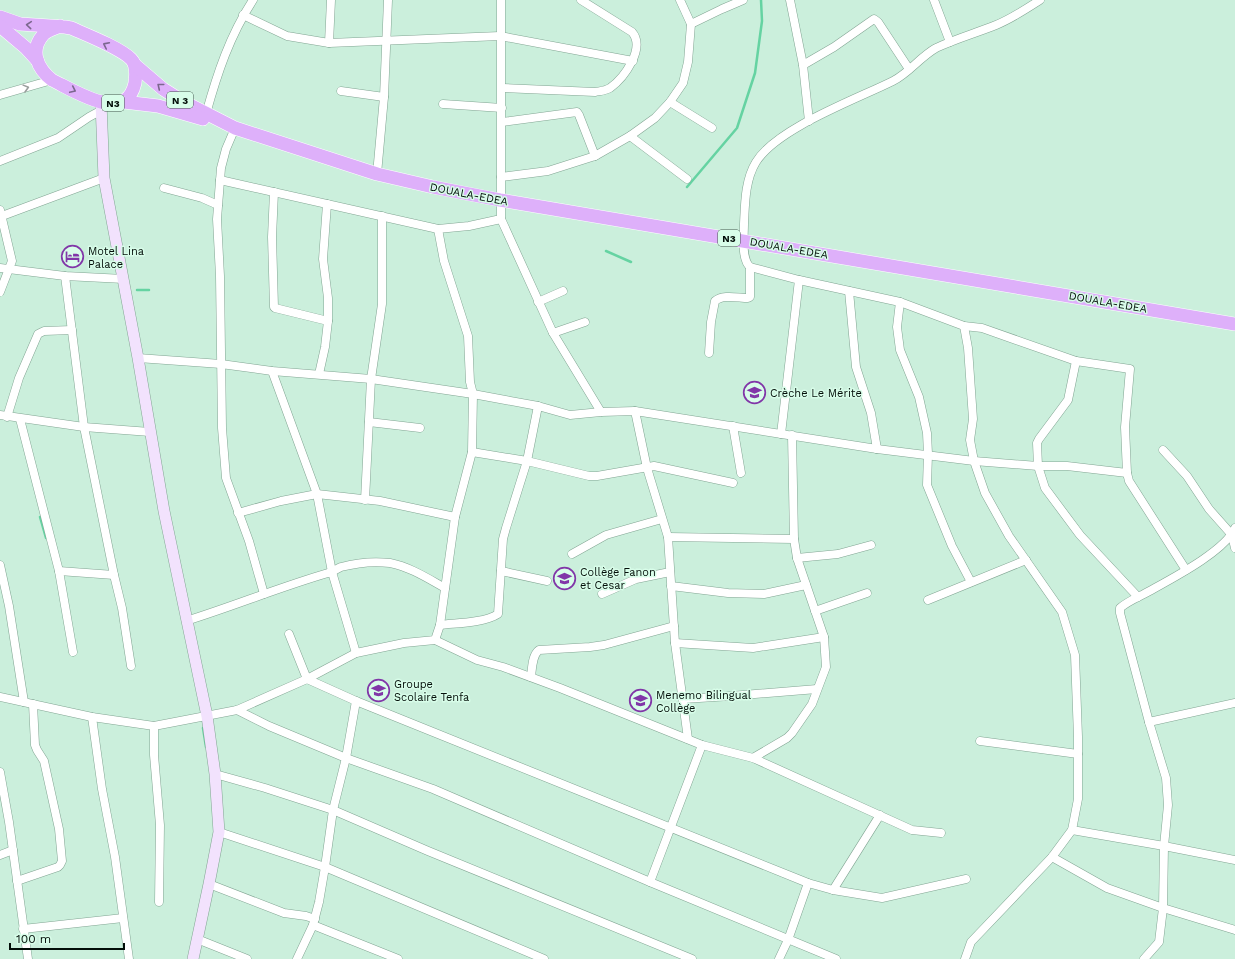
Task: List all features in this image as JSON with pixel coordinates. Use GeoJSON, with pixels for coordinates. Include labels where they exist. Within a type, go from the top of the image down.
{"type":"FeatureCollection","features":[{"type":"Feature","properties":{"kind":"highway"},"geometry":{"type":"LineString","coordinates":[[0,17],[20,24],[71,28],[123,53],[131,59],[135,65]]}},
{"type":"Feature","properties":{"kind":"highway","name":"N3"},"geometry":{"type":"LineString","coordinates":[[0,26],[26,48],[37,60],[41,70],[52,80],[101,107],[124,102],[129,97],[134,88],[136,77],[135,65]]}},
{"type":"Feature","properties":{"kind":"highway"},"geometry":{"type":"LineString","coordinates":[[37,60],[36,48],[43,34],[60,26]]}},
{"type":"Feature","properties":{"kind":"highway","name":"N 3"},"geometry":{"type":"LineString","coordinates":[[135,65],[163,89],[182,101],[233,127]]}},
{"type":"Feature","properties":{"kind":"highway","name":"N 3"},"geometry":{"type":"LineString","coordinates":[[124,102],[158,106],[233,127]]}},
{"type":"Feature","properties":{"kind":"highway","name":"DOUALA-EDEA"},"geometry":{"type":"LineString","coordinates":[[233,127],[377,174],[433,187],[500,200],[1235,324]]}},
{"type":"Feature","properties":{"kind":"main road"},"geometry":{"type":"LineString","coordinates":[[101,107],[104,178],[124,279],[150,432],[186,622],[207,716],[214,774],[219,832],[210,884],[193,959]]}},
{"type":"Feature","properties":{"kind":"street"},"geometry":{"type":"LineString","coordinates":[[206,114],[226,51],[243,16],[253,0]]}},
{"type":"Feature","properties":{"kind":"street"},"geometry":{"type":"LineString","coordinates":[[329,43],[331,0]]}},
{"type":"Feature","properties":{"kind":"street"},"geometry":{"type":"LineString","coordinates":[[377,174],[384,97],[388,0]]}},
{"type":"Feature","properties":{"kind":"street"},"geometry":{"type":"LineString","coordinates":[[501,0],[501,219],[553,333],[601,412]]}},
{"type":"Feature","properties":{"kind":"street"},"geometry":{"type":"LineString","coordinates":[[502,88],[595,92],[604,91],[625,74],[633,60],[636,44],[635,36],[632,32],[582,0]]}},
{"type":"Feature","properties":{"kind":"street"},"geometry":{"type":"LineString","coordinates":[[500,177],[548,171],[595,156],[630,136],[655,118],[670,102],[683,83],[688,62],[691,24],[680,0]]}},
{"type":"Feature","properties":{"kind":"street"},"geometry":{"type":"LineString","coordinates":[[691,24],[743,0]]}},
{"type":"Feature","properties":{"kind":"street"},"geometry":{"type":"LineString","coordinates":[[790,0],[803,65],[809,121]]}},
{"type":"Feature","properties":{"kind":"street"},"geometry":{"type":"LineString","coordinates":[[934,0],[950,42]]}},
{"type":"Feature","properties":{"kind":"street"},"geometry":{"type":"LineString","coordinates":[[1040,0],[997,25],[950,42],[926,54],[895,80],[809,121],[777,140],[764,151],[756,162],[749,179],[746,196],[743,240],[746,262],[750,267],[799,280],[900,302],[964,326],[982,328],[1076,361],[1130,369],[1125,427],[1127,473],[1129,481],[1186,570]]}},
{"type":"Feature","properties":{"kind":"street"},"geometry":{"type":"LineString","coordinates":[[243,16],[287,36],[329,43],[500,36],[633,60]]}},
{"type":"Feature","properties":{"kind":"street"},"geometry":{"type":"LineString","coordinates":[[803,65],[834,47],[874,19],[878,22],[909,69]]}},
{"type":"Feature","properties":{"kind":"street"},"geometry":{"type":"LineString","coordinates":[[0,95],[52,80]]}},
{"type":"Feature","properties":{"kind":"street"},"geometry":{"type":"LineString","coordinates":[[340,91],[384,97]]}},
{"type":"Feature","properties":{"kind":"street"},"geometry":{"type":"LineString","coordinates":[[670,102],[712,128]]}},
{"type":"Feature","properties":{"kind":"street"},"geometry":{"type":"LineString","coordinates":[[443,104],[502,108]]}},
{"type":"Feature","properties":{"kind":"street"},"geometry":{"type":"LineString","coordinates":[[0,161],[58,138],[101,107]]}},
{"type":"Feature","properties":{"kind":"street"},"geometry":{"type":"LineString","coordinates":[[502,122],[577,112],[595,156]]}},
{"type":"Feature","properties":{"kind":"street"},"geometry":{"type":"LineString","coordinates":[[233,127],[221,168],[217,219],[220,276],[222,428],[226,478],[248,541],[264,594]]}},
{"type":"Feature","properties":{"kind":"street"},"geometry":{"type":"LineString","coordinates":[[630,136],[687,179]]}},
{"type":"Feature","properties":{"kind":"street"},"geometry":{"type":"LineString","coordinates":[[0,292],[12,261],[1,213],[104,178]]}},
{"type":"Feature","properties":{"kind":"street"},"geometry":{"type":"LineString","coordinates":[[220,180],[438,229],[469,226],[501,219]]}},
{"type":"Feature","properties":{"kind":"street"},"geometry":{"type":"LineString","coordinates":[[164,188],[202,198],[218,205]]}},
{"type":"Feature","properties":{"kind":"street"},"geometry":{"type":"LineString","coordinates":[[274,192],[272,237],[274,307],[328,321]]}},
{"type":"Feature","properties":{"kind":"street"},"geometry":{"type":"LineString","coordinates":[[318,374],[325,347],[328,321],[328,298],[324,259],[327,204]]}},
{"type":"Feature","properties":{"kind":"street"},"geometry":{"type":"LineString","coordinates":[[365,500],[371,379],[382,304],[382,216]]}},
{"type":"Feature","properties":{"kind":"street"},"geometry":{"type":"LineString","coordinates":[[435,640],[440,625],[455,517],[472,452],[473,394],[470,382],[468,336],[444,261],[438,229]]}},
{"type":"Feature","properties":{"kind":"street"},"geometry":{"type":"LineString","coordinates":[[709,353],[711,322],[715,301],[723,297],[750,297],[750,267]]}},
{"type":"Feature","properties":{"kind":"street"},"geometry":{"type":"LineString","coordinates":[[0,268],[65,276],[124,279]]}},
{"type":"Feature","properties":{"kind":"street"},"geometry":{"type":"LineString","coordinates":[[65,276],[84,427],[122,608],[131,666]]}},
{"type":"Feature","properties":{"kind":"street"},"geometry":{"type":"LineString","coordinates":[[782,434],[799,280]]}},
{"type":"Feature","properties":{"kind":"street"},"geometry":{"type":"LineString","coordinates":[[538,302],[563,291]]}},
{"type":"Feature","properties":{"kind":"street"},"geometry":{"type":"LineString","coordinates":[[849,291],[856,368],[871,413],[877,448]]}},
{"type":"Feature","properties":{"kind":"street"},"geometry":{"type":"LineString","coordinates":[[900,302],[896,327],[900,350],[919,397],[927,433],[927,484],[929,492],[952,546],[971,582]]}},
{"type":"Feature","properties":{"kind":"street"},"geometry":{"type":"LineString","coordinates":[[553,333],[585,322]]}},
{"type":"Feature","properties":{"kind":"street"},"geometry":{"type":"LineString","coordinates":[[964,326],[968,348],[973,419],[970,440],[974,461],[986,493],[1009,536],[1062,612],[1076,655],[1078,754],[1078,799],[1072,830],[1052,857],[971,942],[964,959]]}},
{"type":"Feature","properties":{"kind":"street"},"geometry":{"type":"LineString","coordinates":[[72,330],[44,331],[38,334],[4,416],[84,427],[150,432]]}},
{"type":"Feature","properties":{"kind":"street"},"geometry":{"type":"LineString","coordinates":[[138,358],[221,364],[272,371],[371,379],[473,394],[538,406],[570,415],[635,411],[782,434],[974,461],[1038,466],[1067,466],[1127,473]]}},
{"type":"Feature","properties":{"kind":"street"},"geometry":{"type":"LineString","coordinates":[[1076,361],[1068,400],[1037,443],[1038,466],[1045,488],[1080,535],[1138,597]]}},
{"type":"Feature","properties":{"kind":"street"},"geometry":{"type":"LineString","coordinates":[[272,371],[317,494],[332,572],[356,653]]}},
{"type":"Feature","properties":{"kind":"street"},"geometry":{"type":"LineString","coordinates":[[440,625],[493,617],[498,614],[503,538],[527,461],[538,406]]}},
{"type":"Feature","properties":{"kind":"street"},"geometry":{"type":"LineString","coordinates":[[635,411],[646,468],[668,537],[675,643],[688,739]]}},
{"type":"Feature","properties":{"kind":"street"},"geometry":{"type":"LineString","coordinates":[[20,419],[59,571],[73,652]]}},
{"type":"Feature","properties":{"kind":"street"},"geometry":{"type":"LineString","coordinates":[[369,422],[420,428]]}},
{"type":"Feature","properties":{"kind":"street"},"geometry":{"type":"LineString","coordinates":[[733,426],[741,473]]}},
{"type":"Feature","properties":{"kind":"street"},"geometry":{"type":"LineString","coordinates":[[753,758],[787,738],[792,733],[812,704],[826,667],[824,637],[797,558],[794,539],[792,435]]}},
{"type":"Feature","properties":{"kind":"street"},"geometry":{"type":"LineString","coordinates":[[1144,959],[1159,942],[1163,908],[1164,846],[1168,805],[1166,778],[1149,722],[1120,608],[1186,570],[1234,539],[1209,509],[1187,476],[1163,450]]}},
{"type":"Feature","properties":{"kind":"street"},"geometry":{"type":"LineString","coordinates":[[472,452],[527,461],[589,476],[597,476],[654,466],[734,483]]}},
{"type":"Feature","properties":{"kind":"street"},"geometry":{"type":"LineString","coordinates":[[238,514],[270,504],[317,494],[380,501],[455,517]]}},
{"type":"Feature","properties":{"kind":"street"},"geometry":{"type":"LineString","coordinates":[[572,554],[606,535],[662,519]]}},
{"type":"Feature","properties":{"kind":"street"},"geometry":{"type":"LineString","coordinates":[[668,537],[794,539]]}},
{"type":"Feature","properties":{"kind":"street"},"geometry":{"type":"LineString","coordinates":[[797,558],[838,554],[871,545]]}},
{"type":"Feature","properties":{"kind":"street"},"geometry":{"type":"LineString","coordinates":[[928,600],[1026,560]]}},
{"type":"Feature","properties":{"kind":"street"},"geometry":{"type":"LineString","coordinates":[[186,622],[298,582],[332,572],[340,567],[356,564],[388,563],[418,572],[445,588]]}},
{"type":"Feature","properties":{"kind":"street"},"geometry":{"type":"LineString","coordinates":[[0,565],[9,606],[24,702]]}},
{"type":"Feature","properties":{"kind":"street"},"geometry":{"type":"LineString","coordinates":[[59,571],[114,575]]}},
{"type":"Feature","properties":{"kind":"street"},"geometry":{"type":"LineString","coordinates":[[501,571],[547,581]]}},
{"type":"Feature","properties":{"kind":"street"},"geometry":{"type":"LineString","coordinates":[[602,594],[636,579],[670,572]]}},
{"type":"Feature","properties":{"kind":"street"},"geometry":{"type":"LineString","coordinates":[[671,586],[764,594],[806,585]]}},
{"type":"Feature","properties":{"kind":"street"},"geometry":{"type":"LineString","coordinates":[[816,611],[867,593]]}},
{"type":"Feature","properties":{"kind":"street"},"geometry":{"type":"LineString","coordinates":[[531,677],[536,651],[604,645],[674,626]]}},
{"type":"Feature","properties":{"kind":"street"},"geometry":{"type":"LineString","coordinates":[[289,634],[307,679],[808,883],[833,890],[882,898],[966,879]]}},
{"type":"Feature","properties":{"kind":"street"},"geometry":{"type":"LineString","coordinates":[[675,643],[753,648],[824,637]]}},
{"type":"Feature","properties":{"kind":"street"},"geometry":{"type":"LineString","coordinates":[[0,697],[92,717],[154,726],[237,710],[307,679],[356,653],[435,640],[477,660],[531,677],[702,745],[753,758],[912,830],[941,833]]}},
{"type":"Feature","properties":{"kind":"street"},"geometry":{"type":"LineString","coordinates":[[683,699],[817,689]]}},
{"type":"Feature","properties":{"kind":"street"},"geometry":{"type":"LineString","coordinates":[[297,959],[314,922],[325,867],[333,810],[346,758],[356,700]]}},
{"type":"Feature","properties":{"kind":"street"},"geometry":{"type":"LineString","coordinates":[[1149,722],[1235,703]]}},
{"type":"Feature","properties":{"kind":"street"},"geometry":{"type":"LineString","coordinates":[[17,881],[58,867],[62,861],[59,829],[44,761],[35,745],[33,704]]}},
{"type":"Feature","properties":{"kind":"street"},"geometry":{"type":"LineString","coordinates":[[237,710],[269,726],[346,758],[433,790],[836,959]]}},
{"type":"Feature","properties":{"kind":"street"},"geometry":{"type":"LineString","coordinates":[[92,717],[102,789],[115,857],[129,959]]}},
{"type":"Feature","properties":{"kind":"street"},"geometry":{"type":"LineString","coordinates":[[154,726],[154,755],[160,825],[159,902]]}},
{"type":"Feature","properties":{"kind":"street"},"geometry":{"type":"LineString","coordinates":[[980,741],[1078,754]]}},
{"type":"Feature","properties":{"kind":"street"},"geometry":{"type":"LineString","coordinates":[[650,882],[702,745]]}},
{"type":"Feature","properties":{"kind":"street"},"geometry":{"type":"LineString","coordinates":[[0,772],[13,850],[28,959]]}},
{"type":"Feature","properties":{"kind":"street"},"geometry":{"type":"LineString","coordinates":[[214,774],[265,788],[333,810],[428,851],[692,959]]}},
{"type":"Feature","properties":{"kind":"street"},"geometry":{"type":"LineString","coordinates":[[833,890],[880,815]]}},
{"type":"Feature","properties":{"kind":"street"},"geometry":{"type":"LineString","coordinates":[[1072,830],[1235,860]]}},
{"type":"Feature","properties":{"kind":"street"},"geometry":{"type":"LineString","coordinates":[[219,832],[325,867],[544,959]]}},
{"type":"Feature","properties":{"kind":"street"},"geometry":{"type":"LineString","coordinates":[[0,855],[13,850]]}},
{"type":"Feature","properties":{"kind":"street"},"geometry":{"type":"LineString","coordinates":[[1052,857],[1103,886],[1163,908],[1235,930]]}},
{"type":"Feature","properties":{"kind":"street"},"geometry":{"type":"LineString","coordinates":[[779,959],[788,940],[808,883]]}},
{"type":"Feature","properties":{"kind":"street"},"geometry":{"type":"LineString","coordinates":[[210,884],[284,913],[306,916],[314,922],[398,959]]}},
{"type":"Feature","properties":{"kind":"street"},"geometry":{"type":"LineString","coordinates":[[23,929],[123,918]]}},
{"type":"Feature","properties":{"kind":"street"},"geometry":{"type":"LineString","coordinates":[[197,939],[247,959]]}},
{"type":"Feature","properties":{"kind":"waterway"},"geometry":{"type":"LineString","coordinates":[[687,187],[737,128],[755,73],[762,21],[761,0]]}},
{"type":"Feature","properties":{"kind":"waterway"},"geometry":{"type":"LineString","coordinates":[[606,251],[631,262]]}},
{"type":"Feature","properties":{"kind":"waterway"},"geometry":{"type":"LineString","coordinates":[[137,290],[149,290]]}},
{"type":"Feature","properties":{"kind":"waterway"},"geometry":{"type":"LineString","coordinates":[[40,517],[46,538]]}},
{"type":"Feature","properties":{"kind":"waterway"},"geometry":{"type":"LineString","coordinates":[[203,728],[206,747]]}},
{"type":"Feature","properties":{"kind":"place","name":"Motel Lina Palace"},"geometry":{"type":"Point","coordinates":[73,257]}},
{"type":"Feature","properties":{"kind":"place","name":"Crèche Le Mérite"},"geometry":{"type":"Point","coordinates":[754,393]}},
{"type":"Feature","properties":{"kind":"place","name":"Collège Fanon et Cesar"},"geometry":{"type":"Point","coordinates":[565,578]}},
{"type":"Feature","properties":{"kind":"place","name":"Groupe Scolaire Tenfa"},"geometry":{"type":"Point","coordinates":[379,690]}},
{"type":"Feature","properties":{"kind":"place","name":"Menemo Bilingual Collège"},"geometry":{"type":"Point","coordinates":[640,701]}}]}
